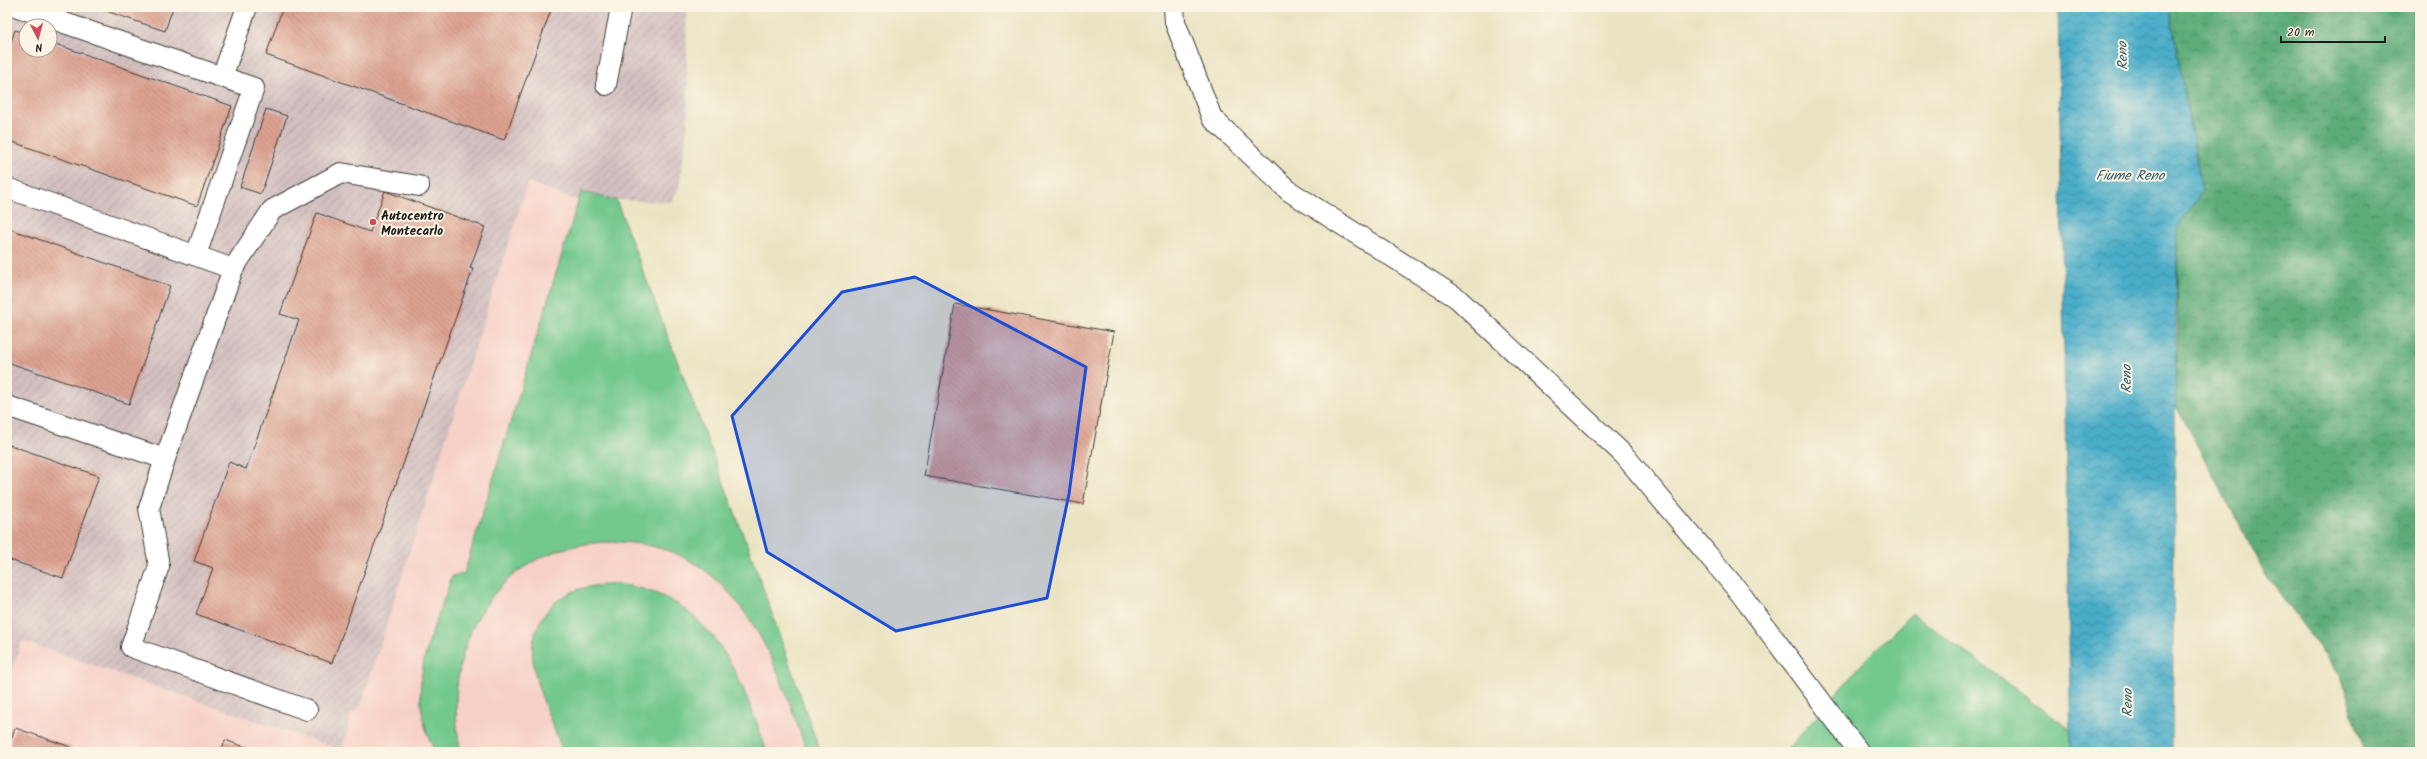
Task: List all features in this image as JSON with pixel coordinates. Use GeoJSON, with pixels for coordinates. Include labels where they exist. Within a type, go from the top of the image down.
{"type":"FeatureCollection","features":[{"type":"Feature","properties":{"kind":"lane"},"geometry":{"type":"LineString","coordinates":[[18,7],[254,88],[196,255]]}},
{"type":"Feature","properties":{"kind":"lane"},"geometry":{"type":"LineString","coordinates":[[222,77],[247,7]]}},
{"type":"Feature","properties":{"kind":"lane"},"geometry":{"type":"LineString","coordinates":[[606,85],[621,7]]}},
{"type":"Feature","properties":{"kind":"lane"},"geometry":{"type":"LineString","coordinates":[[1174,7],[1175,22],[1212,118],[1289,191],[1457,298],[1624,455],[1740,593],[1859,752]]}},
{"type":"Feature","properties":{"kind":"lane"},"geometry":{"type":"LineString","coordinates":[[307,710],[131,646],[159,566],[148,508],[233,269],[272,210],[341,173],[419,186]]}},
{"type":"Feature","properties":{"kind":"lane"},"geometry":{"type":"LineString","coordinates":[[7,188],[233,269]]}},
{"type":"Feature","properties":{"kind":"lane"},"geometry":{"type":"LineString","coordinates":[[7,406],[165,459]]}},
{"type":"Feature","properties":{"kind":"highlighted area"},"geometry":{"type":"Polygon","coordinates":[[[915,277],[1086,367],[1069,494],[1047,598],[896,631],[767,552],[732,416],[842,292],[915,277]]]}},
{"type":"Feature","properties":{"kind":"shaded area"},"geometry":{"type":"Polygon","coordinates":[[[7,7],[686,7],[688,122],[679,188],[671,202],[616,200],[581,192],[578,201],[528,182],[361,705],[351,716],[342,750],[22,641],[7,682],[7,7]]]}},
{"type":"Feature","properties":{"kind":"shaded area"},"geometry":{"type":"Polygon","coordinates":[[[528,182],[577,201],[616,200],[756,568],[820,752],[7,752],[7,682],[21,641],[342,750],[351,716],[361,705],[528,182]]]}},
{"type":"Feature","properties":{"kind":"green space"},"geometry":{"type":"Polygon","coordinates":[[[2169,7],[2420,7],[2420,752],[2365,752],[2341,677],[2266,575],[2174,402],[2178,332],[2177,229],[2202,192],[2169,7]]]}},
{"type":"Feature","properties":{"kind":"green space"},"geometry":{"type":"Polygon","coordinates":[[[581,192],[616,200],[756,568],[820,752],[807,752],[781,680],[771,657],[746,614],[730,594],[702,568],[679,555],[641,544],[615,542],[574,546],[538,559],[508,579],[485,606],[469,637],[459,673],[456,712],[461,752],[435,752],[426,728],[421,706],[421,684],[429,642],[452,576],[464,574],[581,192]]]}},
{"type":"Feature","properties":{"kind":"green space"},"geometry":{"type":"Polygon","coordinates":[[[617,584],[650,591],[677,604],[699,621],[718,643],[733,667],[746,694],[767,752],[563,752],[545,707],[535,672],[533,661],[534,636],[544,615],[561,598],[572,592],[588,587],[617,584]]]}},
{"type":"Feature","properties":{"kind":"green space"},"geometry":{"type":"Polygon","coordinates":[[[1912,613],[2071,730],[2071,752],[1786,752],[1861,665],[1912,613]]]}},
{"type":"Feature","properties":{"kind":"water","name":"Fiume Reno"},"geometry":{"type":"Polygon","coordinates":[[[2058,7],[2169,7],[2202,192],[2177,229],[2172,752],[2071,752],[2058,7]]]}},
{"type":"Feature","properties":{"kind":"building"},"geometry":{"type":"Polygon","coordinates":[[[80,7],[93,7],[91,11],[80,7]]]}},
{"type":"Feature","properties":{"kind":"building"},"geometry":{"type":"Polygon","coordinates":[[[94,7],[173,7],[165,31],[94,7]]]}},
{"type":"Feature","properties":{"kind":"building"},"geometry":{"type":"Polygon","coordinates":[[[283,7],[552,7],[504,140],[266,55],[283,7]]]}},
{"type":"Feature","properties":{"kind":"building"},"geometry":{"type":"Polygon","coordinates":[[[15,30],[18,31],[18,58],[58,58],[58,45],[232,106],[197,206],[7,140],[7,53],[15,30]]]}},
{"type":"Feature","properties":{"kind":"building"},"geometry":{"type":"Polygon","coordinates":[[[266,109],[287,116],[261,194],[240,187],[266,109]]]}},
{"type":"Feature","properties":{"kind":"building"},"geometry":{"type":"Polygon","coordinates":[[[385,191],[485,227],[470,268],[473,269],[332,663],[196,614],[213,568],[194,561],[229,462],[246,469],[299,320],[280,314],[317,213],[370,232],[385,191]]]}},
{"type":"Feature","properties":{"kind":"building"},"geometry":{"type":"Polygon","coordinates":[[[7,228],[170,286],[129,404],[7,362],[7,228]]]}},
{"type":"Feature","properties":{"kind":"building"},"geometry":{"type":"Polygon","coordinates":[[[955,304],[1114,332],[1083,504],[924,476],[955,304]]]}},
{"type":"Feature","properties":{"kind":"building"},"geometry":{"type":"Polygon","coordinates":[[[7,444],[99,476],[63,578],[7,559],[7,444]]]}},
{"type":"Feature","properties":{"kind":"building"},"geometry":{"type":"Polygon","coordinates":[[[15,728],[71,747],[70,752],[7,752],[15,728]]]}},
{"type":"Feature","properties":{"kind":"building"},"geometry":{"type":"Polygon","coordinates":[[[225,740],[259,752],[221,752],[225,740]]]}},
{"type":"Feature","properties":{"kind":"place","name":"Autocentro Montecarlo"},"geometry":{"type":"Point","coordinates":[373,222]}},
{"type":"Feature","properties":{"kind":"water label","name":"Reno"},"geometry":{"type":"Point","coordinates":[2122,56]}},
{"type":"Feature","properties":{"kind":"water label","name":"Reno"},"geometry":{"type":"Point","coordinates":[2126,379]}},
{"type":"Feature","properties":{"kind":"water label","name":"Reno"},"geometry":{"type":"Point","coordinates":[2127,703]}}]}
